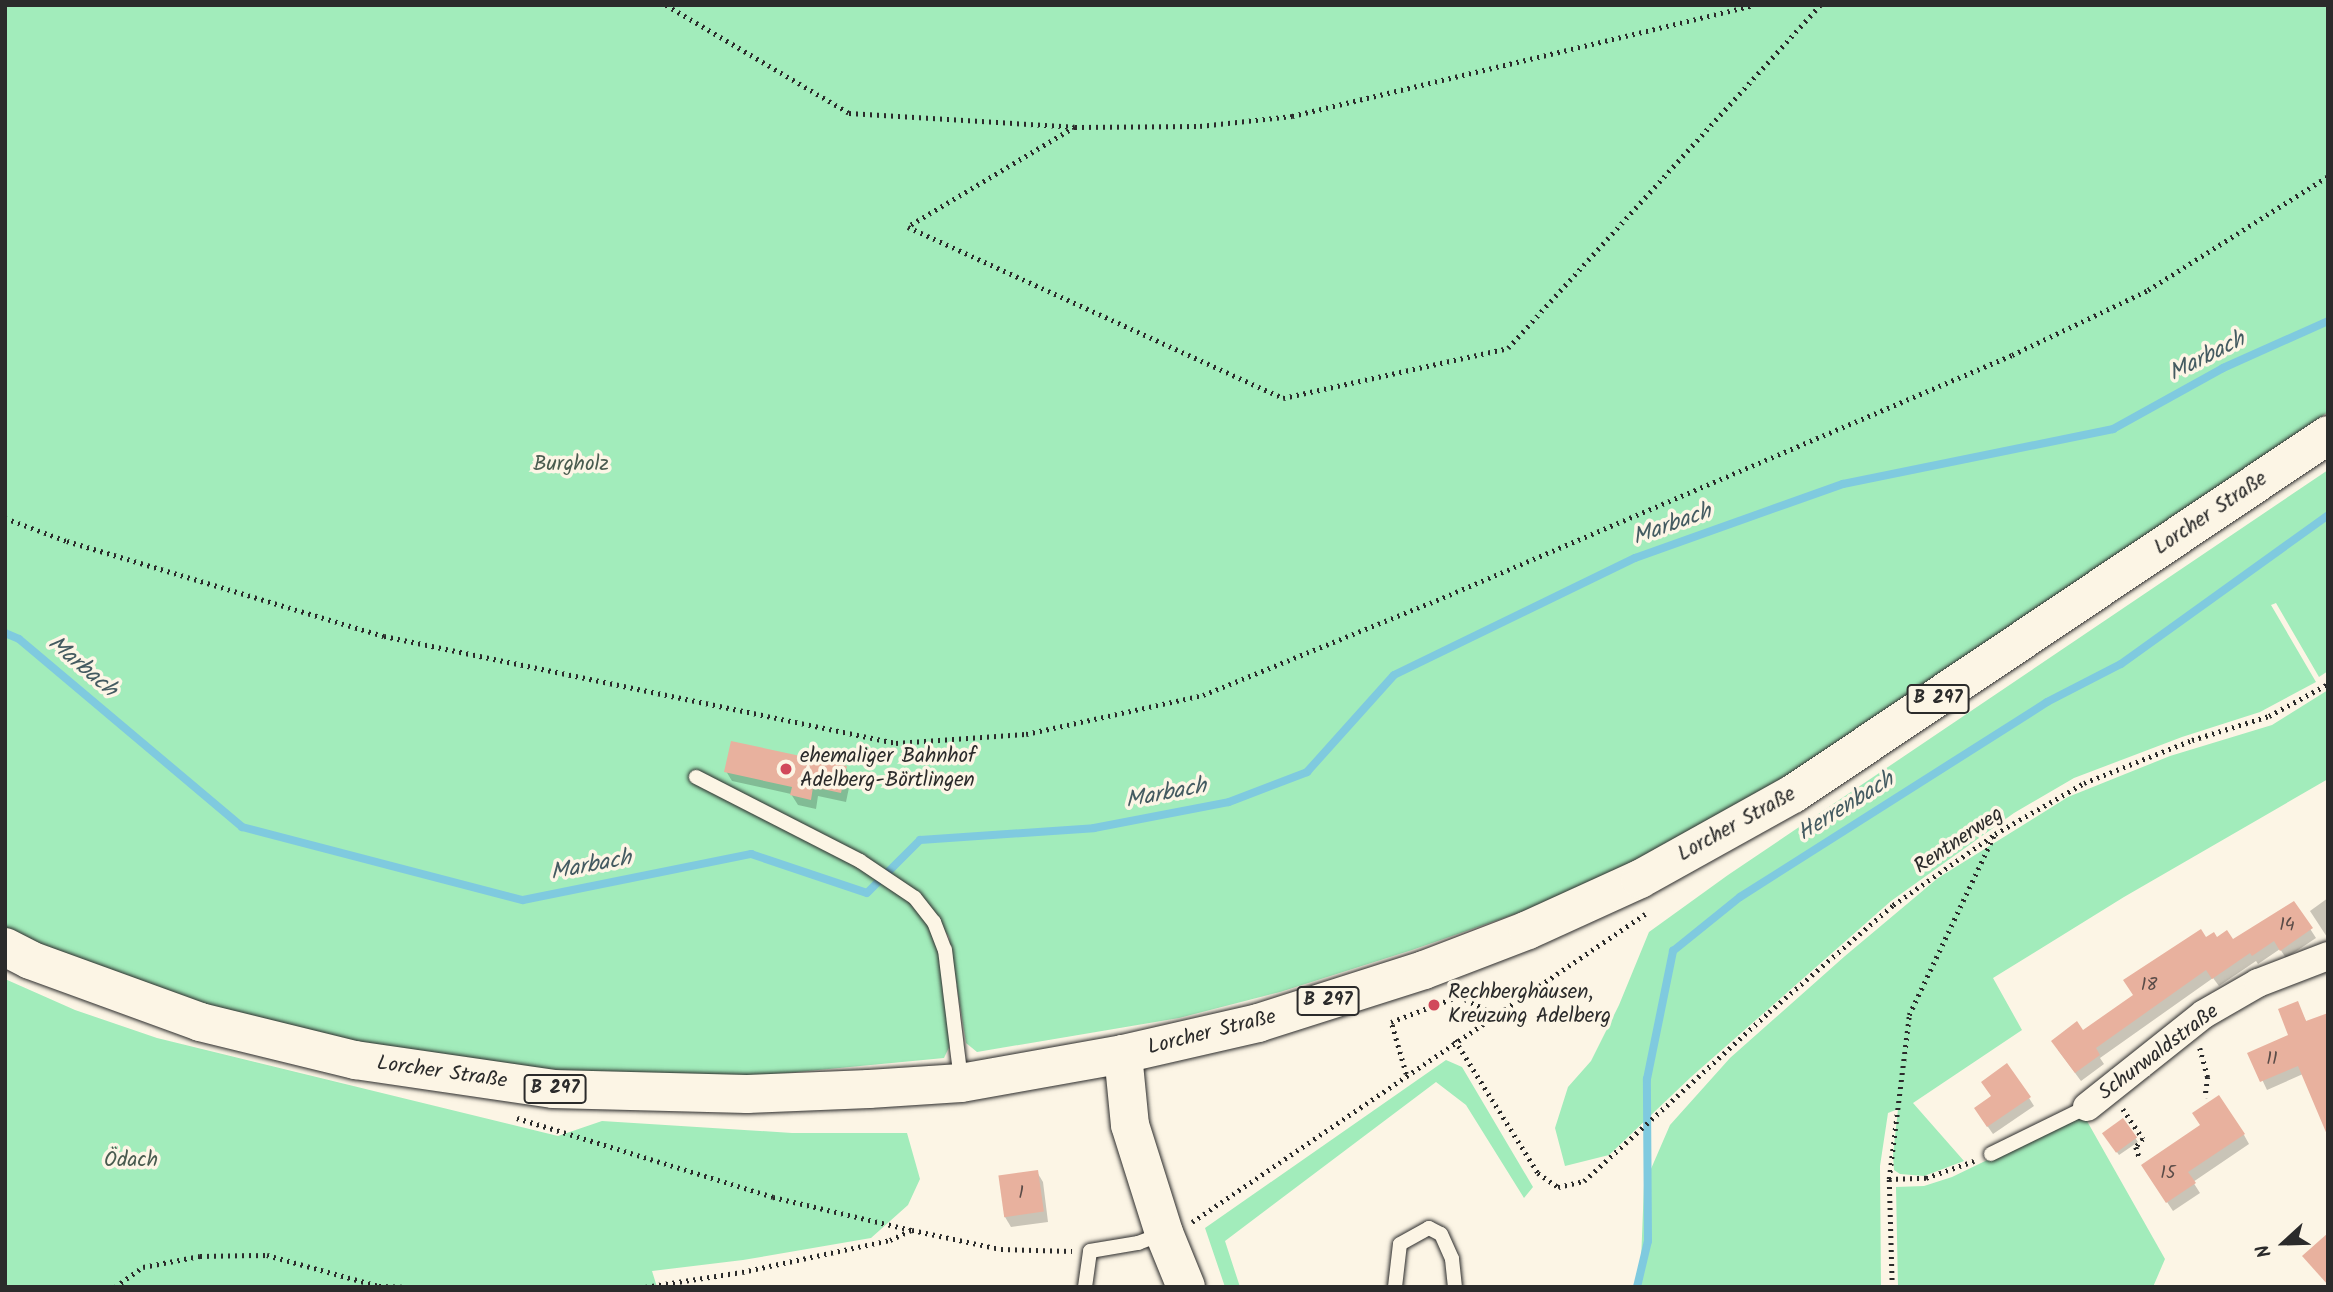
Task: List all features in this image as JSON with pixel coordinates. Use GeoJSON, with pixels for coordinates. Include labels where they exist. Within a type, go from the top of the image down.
{"type":"FeatureCollection","features":[{"type":"Feature","properties":{"kind":"main road","name":"Lorcher Straße"},"geometry":{"type":"LineString","coordinates":[[5,947],[30,960],[200,1022],[355,1060],[553,1089],[747,1094],[961,1083],[1123,1054],[1258,1023],[1424,970],[1528,930],[1640,879],[1793,794],[2328,435]]}},
{"type":"Feature","properties":{"kind":"main road"},"geometry":{"type":"LineString","coordinates":[[1123,1054],[1130,1125],[1177,1228],[1186,1287]]}},
{"type":"Feature","properties":{"kind":"street","name":"Schurwaldstraße"},"geometry":{"type":"LineString","coordinates":[[2099,1099],[2204,1014],[2258,983],[2328,956]]}},
{"type":"Feature","properties":{"kind":"lane"},"geometry":{"type":"LineString","coordinates":[[696,777],[860,861],[915,898],[934,922],[945,950],[961,1083]]}},
{"type":"Feature","properties":{"kind":"lane","name":"Schurwaldstraße"},"geometry":{"type":"LineString","coordinates":[[1991,1154],[2099,1099]]}},
{"type":"Feature","properties":{"kind":"lane"},"geometry":{"type":"LineString","coordinates":[[1086,1287],[1090,1251],[1138,1243],[1177,1228]]}},
{"type":"Feature","properties":{"kind":"lane"},"geometry":{"type":"LineString","coordinates":[[1395,1287],[1400,1244],[1429,1228],[1441,1234],[1452,1259],[1455,1287]]}},
{"type":"Feature","properties":{"kind":"path"},"geometry":{"type":"LineString","coordinates":[[666,5],[849,113],[1075,127],[1200,126],[1292,116],[1754,5]]}},
{"type":"Feature","properties":{"kind":"path"},"geometry":{"type":"LineString","coordinates":[[1075,127],[908,228],[1283,398],[1508,348],[1820,5]]}},
{"type":"Feature","properties":{"kind":"path"},"geometry":{"type":"LineString","coordinates":[[5,518],[67,541],[384,636],[896,743],[1026,734],[1203,695],[1430,603],[2012,355],[2148,290],[2328,176]]}},
{"type":"Feature","properties":{"kind":"path","name":"Rentnerweg"},"geometry":{"type":"LineString","coordinates":[[1406,1074],[1455,1040],[1538,1173],[1558,1187],[1584,1181],[1769,1012],[1893,905],[1994,834],[2084,783],[2192,740],[2269,716],[2328,684]]}},
{"type":"Feature","properties":{"kind":"path"},"geometry":{"type":"LineString","coordinates":[[1892,1287],[1889,1180],[1909,1015],[1994,834]]}},
{"type":"Feature","properties":{"kind":"path"},"geometry":{"type":"LineString","coordinates":[[1177,1228],[1406,1074],[1391,1022],[1459,996],[1494,1014]]}},
{"type":"Feature","properties":{"kind":"path"},"geometry":{"type":"LineString","coordinates":[[2185,1030],[2199,1045],[2205,1061],[2208,1076],[2205,1098]]}},
{"type":"Feature","properties":{"kind":"path"},"geometry":{"type":"LineString","coordinates":[[2099,1099],[2143,1139],[2136,1147],[2140,1158]]}},
{"type":"Feature","properties":{"kind":"path"},"geometry":{"type":"LineString","coordinates":[[1889,1180],[1926,1178],[1991,1154]]}},
{"type":"Feature","properties":{"kind":"path"},"geometry":{"type":"LineString","coordinates":[[645,1287],[742,1272],[890,1240],[912,1230],[1001,1250],[1090,1251]]}},
{"type":"Feature","properties":{"kind":"path"},"geometry":{"type":"LineString","coordinates":[[115,1287],[143,1267],[201,1256],[267,1255],[379,1286],[402,1287]]}},
{"type":"Feature","properties":{"kind":"green space","name":"Burgholz"},"geometry":{"type":"Polygon","coordinates":[[[5,5],[2328,5],[2328,412],[1763,793],[1640,860],[1535,907],[1412,950],[1280,992],[1179,1018],[977,1052],[966,1043],[949,937],[935,916],[904,896],[926,922],[939,952],[952,1041],[944,1058],[766,1075],[622,1077],[475,1061],[351,1042],[190,1000],[5,932],[5,5]]]}},
{"type":"Feature","properties":{"kind":"green space"},"geometry":{"type":"Polygon","coordinates":[[[2328,470],[2328,671],[2319,677],[2276,603],[2271,605],[2316,682],[2260,712],[2182,737],[2074,778],[2014,813],[1891,901],[1691,1077],[1609,1155],[1565,1166],[1555,1128],[1568,1087],[1591,1061],[1619,1005],[1649,932],[1728,875],[2328,470]]]}},
{"type":"Feature","properties":{"kind":"green space"},"geometry":{"type":"Polygon","coordinates":[[[2328,690],[2328,779],[2124,897],[1993,978],[2022,1030],[1913,1103],[1964,1161],[1924,1176],[1900,1174],[1894,1170],[1893,1155],[1898,1109],[1888,1113],[1880,1166],[1881,1287],[1640,1287],[1644,1185],[1670,1125],[1730,1058],[1845,956],[1938,878],[2068,797],[2170,756],[2272,725],[2328,690]]]}},
{"type":"Feature","properties":{"kind":"green space","name":"Ödach"},"geometry":{"type":"Polygon","coordinates":[[[5,979],[75,1010],[157,1038],[558,1136],[602,1121],[792,1133],[907,1133],[920,1179],[908,1205],[871,1238],[743,1260],[652,1271],[657,1287],[5,1287],[5,979]]]}},
{"type":"Feature","properties":{"kind":"green space"},"geometry":{"type":"Polygon","coordinates":[[[1446,1060],[1462,1067],[1533,1187],[1524,1198],[1466,1105],[1436,1082],[1225,1241],[1240,1287],[1225,1287],[1205,1228],[1446,1060]]]}},
{"type":"Feature","properties":{"kind":"green space"},"geometry":{"type":"Polygon","coordinates":[[[2083,1114],[2165,1259],[2153,1287],[1898,1287],[1896,1187],[1924,1186],[1952,1177],[2083,1114]]]}},
{"type":"Feature","properties":{"kind":"building","name":"ehemaliger Bahnhof Adelberg-Börtlingen"},"geometry":{"type":"Polygon","coordinates":[[[731,741],[847,766],[841,793],[813,787],[811,800],[790,795],[792,787],[724,772],[731,741]]]}},
{"type":"Feature","properties":{"kind":"building"},"geometry":{"type":"Polygon","coordinates":[[[2294,901],[2313,928],[2280,951],[2274,941],[2252,956],[2250,953],[2212,979],[2206,970],[2096,1048],[2100,1055],[2075,1073],[2051,1041],[2077,1021],[2083,1030],[2133,995],[2123,980],[2201,929],[2206,937],[2214,932],[2217,937],[2227,930],[2233,939],[2294,901]]]}},
{"type":"Feature","properties":{"kind":"building"},"geometry":{"type":"Polygon","coordinates":[[[2298,1001],[2306,1021],[2328,1013],[2328,1137],[2298,1066],[2260,1082],[2247,1053],[2288,1035],[2278,1009],[2298,1001]]]}},
{"type":"Feature","properties":{"kind":"building"},"geometry":{"type":"Polygon","coordinates":[[[2007,1063],[2031,1097],[1987,1127],[1974,1108],[1991,1096],[1981,1082],[2007,1063]]]}},
{"type":"Feature","properties":{"kind":"building"},"geometry":{"type":"Polygon","coordinates":[[[2219,1095],[2245,1134],[2188,1172],[2196,1183],[2166,1203],[2141,1165],[2200,1125],[2192,1113],[2219,1095]]]}},
{"type":"Feature","properties":{"kind":"building"},"geometry":{"type":"Polygon","coordinates":[[[2123,1118],[2137,1137],[2116,1153],[2102,1133],[2123,1118]]]}},
{"type":"Feature","properties":{"kind":"building"},"geometry":{"type":"Polygon","coordinates":[[[1038,1170],[1044,1212],[1004,1217],[998,1176],[1038,1170]]]}},
{"type":"Feature","properties":{"kind":"building"},"geometry":{"type":"Polygon","coordinates":[[[2328,1233],[2328,1285],[2302,1256],[2328,1233]]]}},
{"type":"Feature","properties":{"kind":"waterway","name":"Marbach"},"geometry":{"type":"LineString","coordinates":[[5,633],[19,639],[242,827],[523,900],[751,854],[867,893],[920,840],[1094,828],[1229,802],[1307,772],[1394,675],[1635,558],[1843,484],[2113,429],[2223,368],[2328,321]]}},
{"type":"Feature","properties":{"kind":"waterway","name":"Herrenbach"},"geometry":{"type":"LineString","coordinates":[[1637,1287],[1648,1241],[1647,1079],[1673,951],[1740,897],[2047,702],[2121,664],[2328,515]]}},
{"type":"Feature","properties":{"kind":"place","name":"ehemaliger Bahnhof Adelberg-Börtlingen"},"geometry":{"type":"Point","coordinates":[786,769]}},
{"type":"Feature","properties":{"kind":"place","name":"Rechberghausen, Kreuzung Adelberg"},"geometry":{"type":"Point","coordinates":[1434,1005]}}]}
